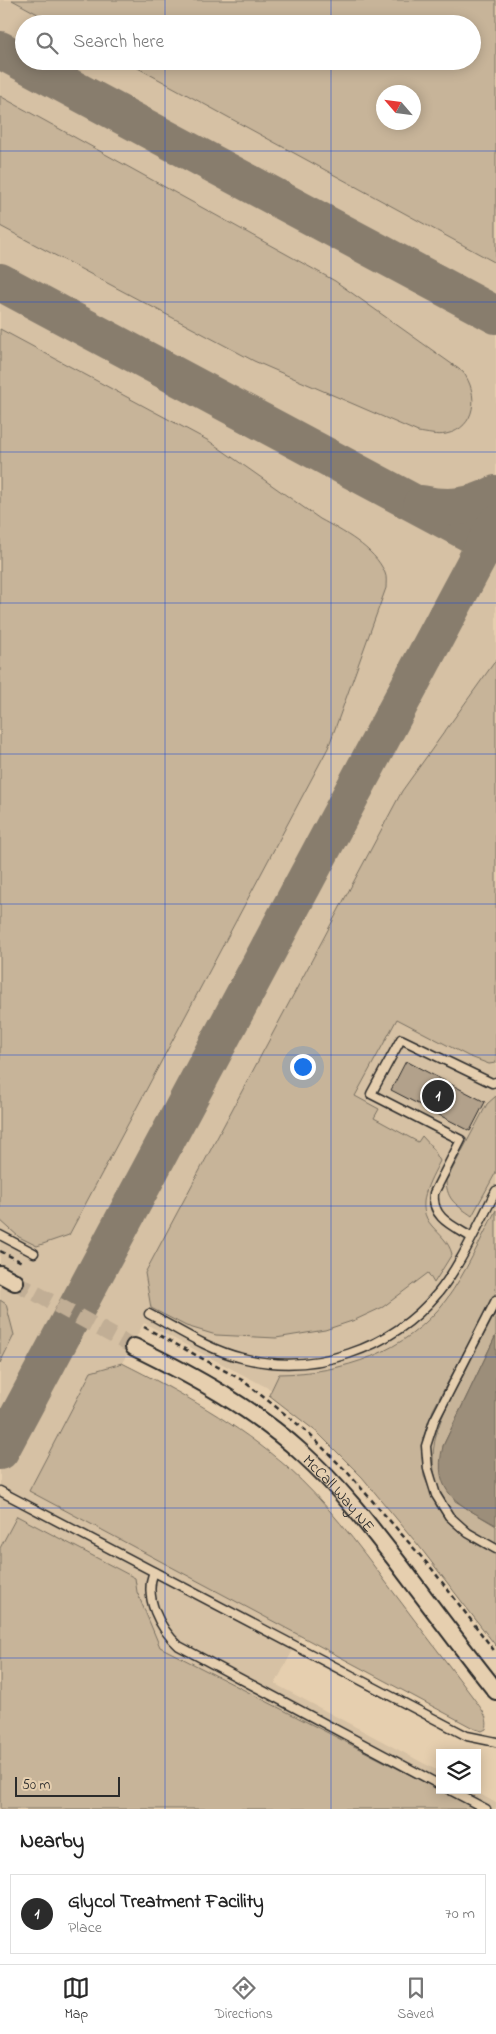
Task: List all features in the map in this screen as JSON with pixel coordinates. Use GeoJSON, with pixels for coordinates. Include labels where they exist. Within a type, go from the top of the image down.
{"type":"FeatureCollection","features":[{"type":"Feature","properties":{"kind":"street"},"geometry":{"type":"LineString","coordinates":[[0,1274],[15,1282]]}},
{"type":"Feature","properties":{"kind":"street","name":"McCall Way NE"},"geometry":{"type":"LineString","coordinates":[[134,1346],[182,1370],[229,1399],[272,1427],[303,1454],[341,1491],[374,1531],[496,1691]]}},
{"type":"Feature","properties":{"kind":"lane"},"geometry":{"type":"LineString","coordinates":[[471,1238],[440,1216],[435,1210],[433,1201],[434,1193],[461,1140],[371,1094],[401,1039],[492,1084],[496,1082]]}},
{"type":"Feature","properties":{"kind":"lane"},"geometry":{"type":"LineString","coordinates":[[149,1314],[221,1351],[241,1358],[287,1364],[329,1360],[371,1346],[409,1322],[439,1292],[496,1191]]}},
{"type":"Feature","properties":{"kind":"lane"},"geometry":{"type":"LineString","coordinates":[[0,1235],[34,1253]]}},
{"type":"Feature","properties":{"kind":"lane"},"geometry":{"type":"LineString","coordinates":[[496,1300],[434,1421],[426,1446],[428,1469],[433,1487],[445,1509],[468,1533],[496,1549]]}},
{"type":"Feature","properties":{"kind":"lane"},"geometry":{"type":"LineString","coordinates":[[0,1491],[467,1736],[496,1742]]}},
{"type":"Feature","properties":{"kind":"lane"},"geometry":{"type":"LineString","coordinates":[[154,1572],[149,1589],[151,1600],[165,1631],[179,1646],[436,1783]]}},
{"type":"Feature","properties":{"kind":"lane"},"geometry":{"type":"LineString","coordinates":[[458,1794],[486,1809]]}},
{"type":"Feature","properties":{"kind":"path"},"geometry":{"type":"LineString","coordinates":[[0,1251],[24,1263]]}},
{"type":"Feature","properties":{"kind":"shaded area"},"geometry":{"type":"Polygon","coordinates":[[[0,0],[496,0],[496,1561],[439,1525],[410,1463],[144,1323],[122,1363],[170,1387],[338,1565],[275,1684],[436,1770],[436,1794],[480,1794],[496,1803],[496,1809],[0,1809],[0,0]]]}},
{"type":"Feature","properties":{"kind":"shaded area"},"geometry":{"type":"Polygon","coordinates":[[[12,0],[496,0],[496,263],[142,70],[481,70],[481,15],[40,15],[12,0]]]}},
{"type":"Feature","properties":{"kind":"shaded area"},"geometry":{"type":"Polygon","coordinates":[[[0,96],[335,281],[463,372],[468,380],[473,399],[472,409],[464,425],[446,434],[436,435],[418,432],[254,361],[0,226],[0,96]]]}},
{"type":"Feature","properties":{"kind":"shaded area"},"geometry":{"type":"Polygon","coordinates":[[[0,329],[209,441],[320,519],[357,541],[374,556],[385,573],[386,578],[386,588],[328,748],[69,1235],[37,1246],[19,1237],[0,1220],[0,329]]]}},
{"type":"Feature","properties":{"kind":"shaded area"},"geometry":{"type":"Polygon","coordinates":[[[496,660],[496,1063],[489,1064],[468,1056],[397,1019],[355,1096],[379,1109],[374,1118],[418,1142],[422,1136],[432,1147],[440,1161],[428,1185],[424,1210],[432,1226],[446,1242],[452,1254],[434,1283],[428,1273],[383,1307],[355,1320],[325,1330],[276,1338],[216,1335],[186,1326],[151,1308],[145,1273],[402,791],[496,660]]]}},
{"type":"Feature","properties":{"kind":"shaded area"},"geometry":{"type":"Polygon","coordinates":[[[496,1096],[496,1172],[472,1216],[451,1198],[446,1181],[487,1104],[496,1096]]]}},
{"type":"Feature","properties":{"kind":"shaded area"},"geometry":{"type":"Polygon","coordinates":[[[496,1210],[496,1292],[433,1410],[423,1438],[422,1457],[424,1476],[437,1507],[451,1525],[476,1544],[496,1554],[496,1646],[419,1546],[362,1477],[318,1433],[269,1395],[279,1374],[303,1373],[349,1364],[372,1356],[412,1334],[430,1318],[453,1290],[496,1210]]]}},
{"type":"Feature","properties":{"kind":"shaded area"},"geometry":{"type":"Polygon","coordinates":[[[0,1300],[6,1304],[14,1335],[0,1363],[0,1300]]]}},
{"type":"Feature","properties":{"kind":"shaded area"},"geometry":{"type":"Polygon","coordinates":[[[496,1312],[496,1335],[443,1446],[455,1501],[496,1526],[496,1544],[466,1526],[451,1511],[443,1499],[438,1486],[433,1456],[438,1428],[443,1414],[496,1312]]]}},
{"type":"Feature","properties":{"kind":"shaded area"},"geometry":{"type":"Polygon","coordinates":[[[496,1335],[496,1525],[460,1504],[452,1496],[445,1487],[441,1476],[440,1462],[443,1446],[496,1335]]]}},
{"type":"Feature","properties":{"kind":"shaded area"},"geometry":{"type":"Polygon","coordinates":[[[122,1363],[187,1397],[229,1423],[268,1451],[301,1480],[353,1538],[481,1708],[486,1720],[486,1729],[482,1731],[475,1729],[29,1491],[91,1372],[122,1363]]]}},
{"type":"Feature","properties":{"kind":"shaded area"},"geometry":{"type":"Polygon","coordinates":[[[17,1516],[135,1578],[137,1592],[160,1647],[436,1788],[436,1794],[448,1794],[477,1809],[0,1809],[0,1548],[17,1516]]]}},
{"type":"Feature","properties":{"kind":"building"},"geometry":{"type":"Polygon","coordinates":[[[406,1061],[485,1102],[470,1131],[391,1090],[406,1061]]]}},
{"type":"Feature","properties":{"kind":"taxiway"},"geometry":{"type":"LineString","coordinates":[[0,50],[15,58]]}},
{"type":"Feature","properties":{"kind":"taxiway"},"geometry":{"type":"LineString","coordinates":[[37,70],[496,315]]}},
{"type":"Feature","properties":{"kind":"taxiway"},"geometry":{"type":"LineString","coordinates":[[0,282],[496,547]]}},
{"type":"Feature","properties":{"kind":"taxiway"},"geometry":{"type":"LineString","coordinates":[[422,504],[442,507],[460,506],[478,502],[496,494]]}},
{"type":"Feature","properties":{"kind":"taxiway"},"geometry":{"type":"LineString","coordinates":[[0,1451],[496,524]]}},
{"type":"Feature","properties":{"kind":"tunnel"},"geometry":{"type":"LineString","coordinates":[[15,1282],[134,1347]]}},
{"type":"Feature","properties":{"kind":"place","name":"Glycol Treatment Facility"},"geometry":{"type":"Point","coordinates":[438,1096]}}]}
